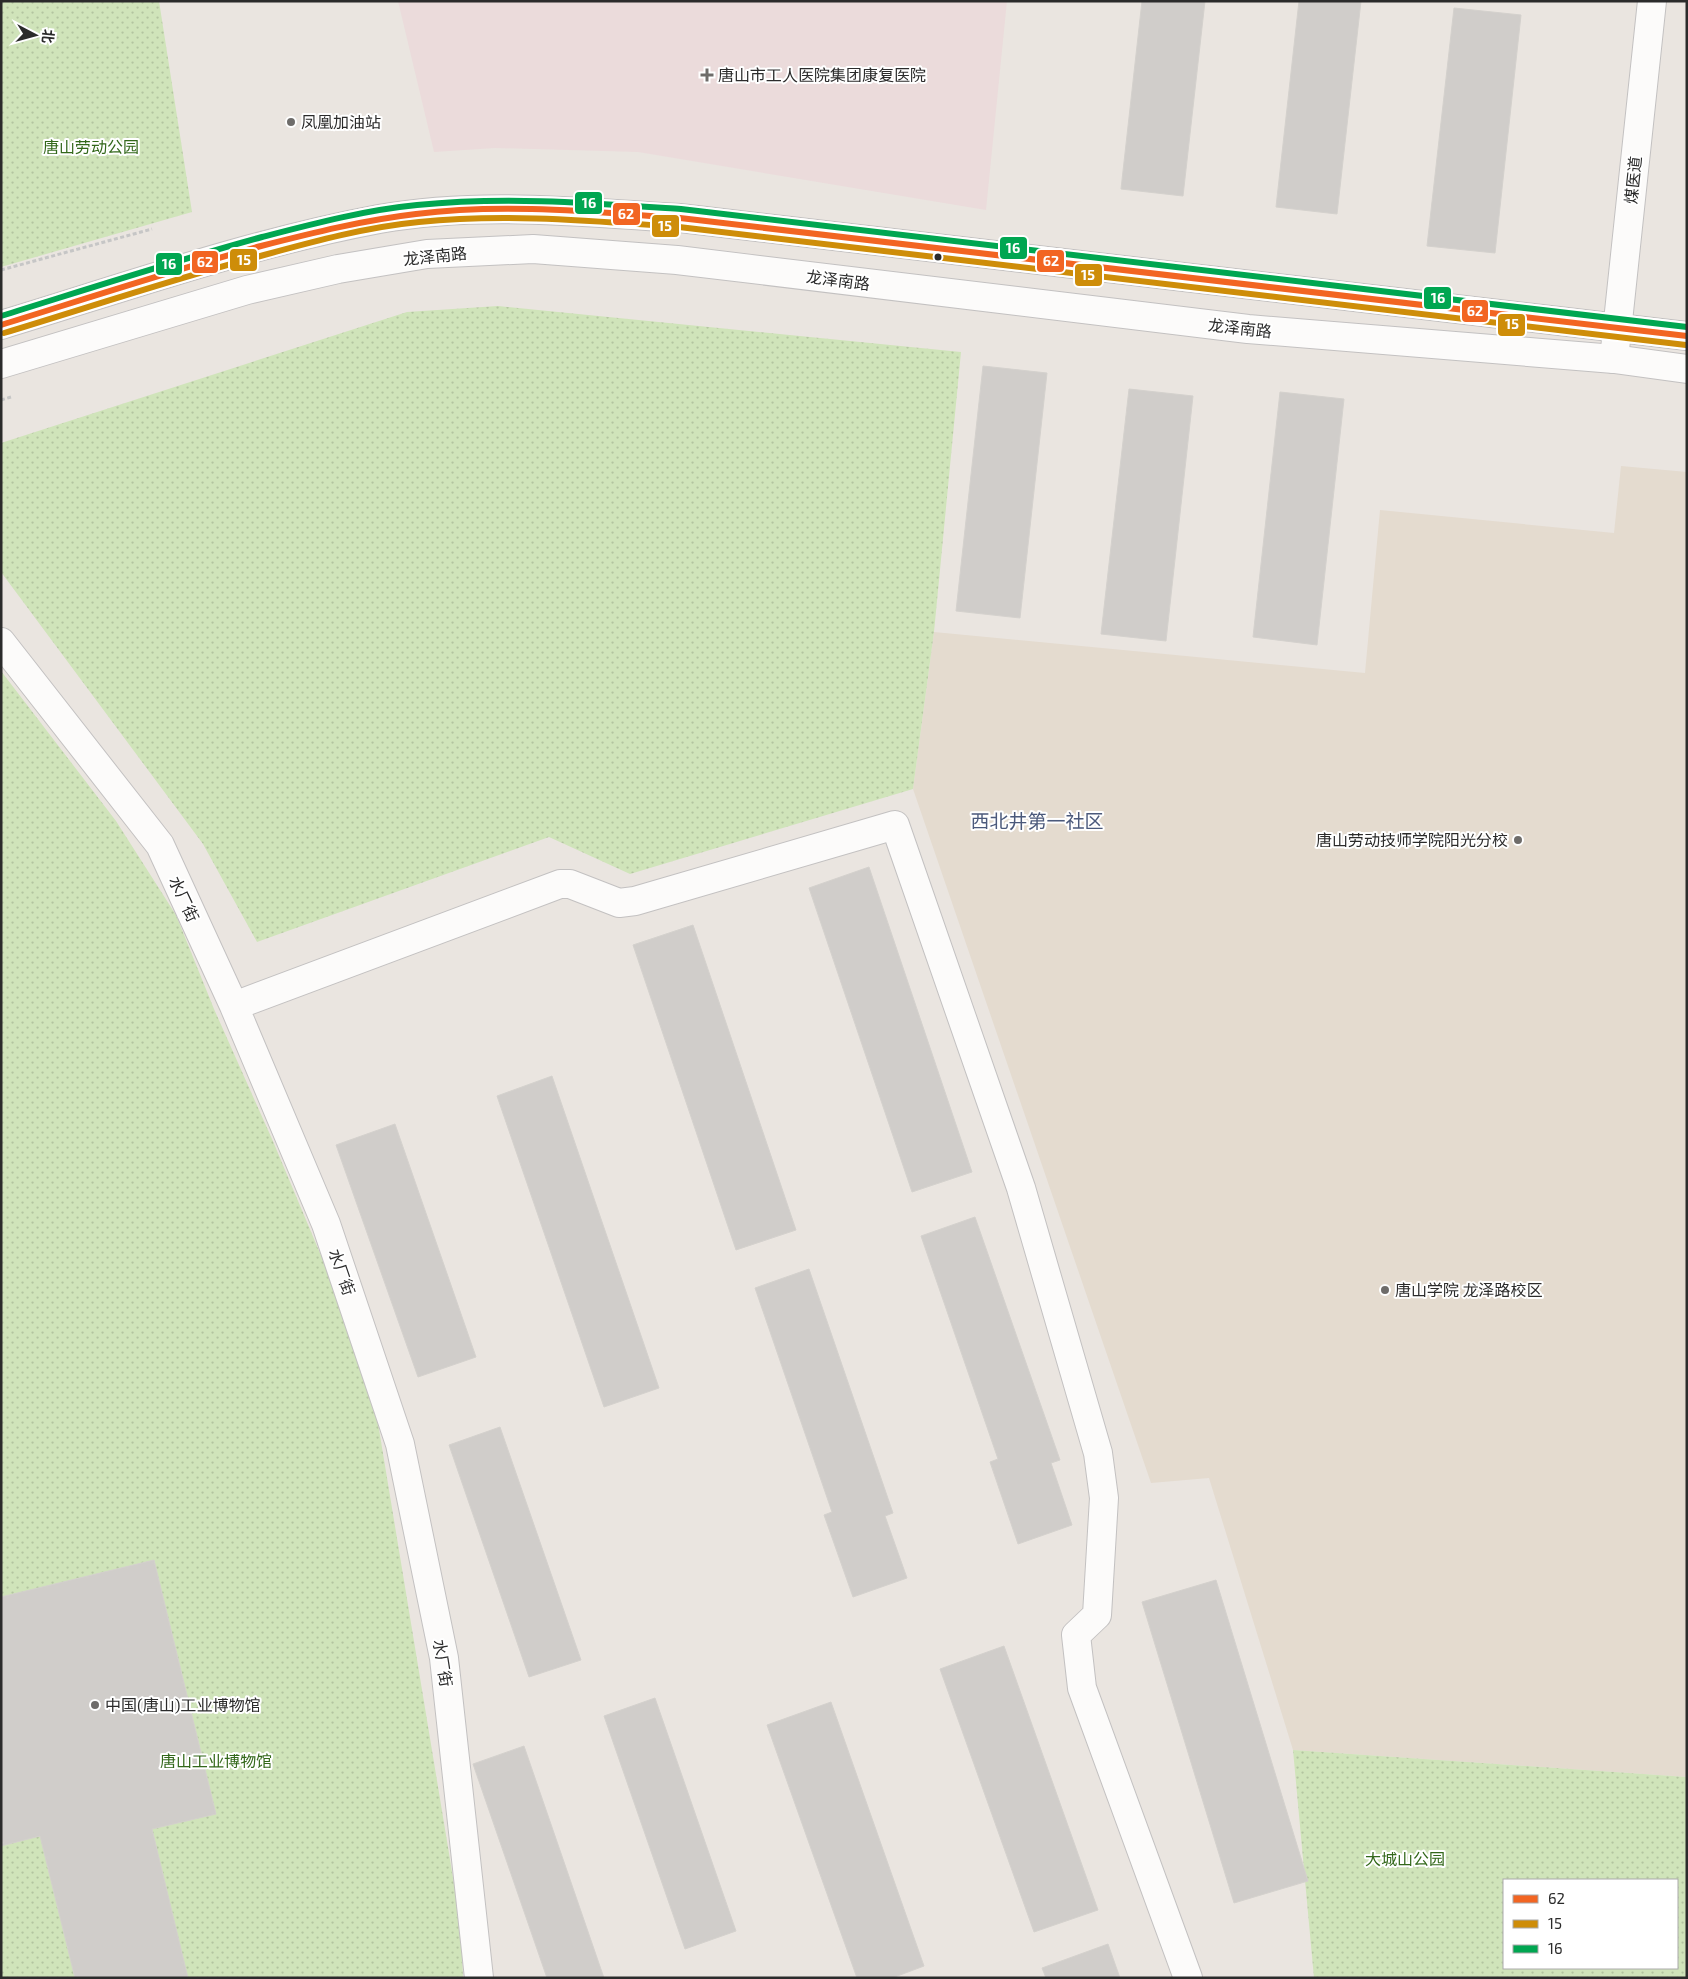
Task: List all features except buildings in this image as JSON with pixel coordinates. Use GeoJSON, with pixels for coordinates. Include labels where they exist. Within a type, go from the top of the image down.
{"type":"FeatureCollection","features":[{"type":"Feature","properties":{"kind":"street","name":"煤医道"},"geometry":{"type":"LineString","coordinates":[[1614,359],[1652,1]]}},
{"type":"Feature","properties":{"kind":"street"},"geometry":{"type":"LineString","coordinates":[[1,325],[266,245],[370,221],[444,212],[517,208],[680,218],[1687,336]]}},
{"type":"Feature","properties":{"kind":"street","name":"龙泽南路"},"geometry":{"type":"LineString","coordinates":[[1,364],[247,290],[338,269],[427,254],[533,249],[677,260],[1248,329],[1614,359],[1687,369]]}},
{"type":"Feature","properties":{"kind":"street","name":"水厂街"},"geometry":{"type":"LineString","coordinates":[[1,642],[160,846],[234,1006],[326,1224],[400,1444],[444,1658],[479,1978]]}},
{"type":"Feature","properties":{"kind":"street"},"geometry":{"type":"LineString","coordinates":[[234,1006],[560,884],[570,884],[618,903],[635,901],[895,825],[1020,1188],[1098,1453],[1104,1498],[1097,1615],[1076,1635],[1082,1688],[1188,1978]]}},
{"type":"Feature","properties":{"kind":"path"},"geometry":{"type":"LineString","coordinates":[[1,270],[152,229]]}},
{"type":"Feature","properties":{"kind":"path"},"geometry":{"type":"LineString","coordinates":[[1,400],[20,394]]}},
{"type":"Feature","properties":{"kind":"shaded area","name":"唐山市工人医院集团康复医院"},"geometry":{"type":"Polygon","coordinates":[[[398,1],[1007,1],[986,210],[638,152],[495,148],[434,152],[398,1]]]}},
{"type":"Feature","properties":{"kind":"shaded area","name":"唐山学院 龙泽路校区"},"geometry":{"type":"Polygon","coordinates":[[[1621,466],[1687,472],[1687,1777],[1293,1750],[1209,1478],[1151,1483],[913,789],[934,632],[1365,673],[1380,510],[1614,533],[1621,466]]]}},
{"type":"Feature","properties":{"kind":"green space","name":"唐山劳动公园"},"geometry":{"type":"Polygon","coordinates":[[[1,1],[159,1],[192,212],[1,267],[1,1]]]}},
{"type":"Feature","properties":{"kind":"green space"},"geometry":{"type":"Polygon","coordinates":[[[498,306],[961,352],[934,632],[913,789],[630,874],[549,837],[257,942],[203,844],[1,572],[1,443],[407,312],[498,306]]]}},
{"type":"Feature","properties":{"kind":"green space","name":"唐山工业博物馆"},"geometry":{"type":"Polygon","coordinates":[[[1,671],[116,821],[176,915],[214,1009],[272,1139],[338,1296],[373,1393],[461,1926],[463,1978],[1,1978],[1,671]]]}},
{"type":"Feature","properties":{"kind":"green space","name":"大城山公园"},"geometry":{"type":"Polygon","coordinates":[[[1293,1750],[1687,1777],[1687,1978],[1314,1978],[1293,1750]]]}},
{"type":"Feature","properties":{"kind":"transit line","name":"16"},"geometry":{"type":"LineString","coordinates":[[1,316],[196,256],[339,218],[417,205],[450,202],[516,201],[681,209],[1687,327]]}},
{"type":"Feature","properties":{"kind":"transit line","name":"62"},"geometry":{"type":"LineString","coordinates":[[1,325],[261,246],[358,223],[449,211],[515,209],[581,211],[680,218],[1687,336]]}},
{"type":"Feature","properties":{"kind":"transit line","name":"15"},"geometry":{"type":"LineString","coordinates":[[4,333],[198,273],[341,235],[419,222],[452,219],[517,218],[582,220],[679,227],[1686,345]]}},
{"type":"Feature","properties":{"kind":"place","name":"唐山市工人医院集团康复医院"},"geometry":{"type":"Point","coordinates":[707,75]}},
{"type":"Feature","properties":{"kind":"place","name":"凤凰加油站"},"geometry":{"type":"Point","coordinates":[291,122]}},
{"type":"Feature","properties":{"kind":"place","name":"唐山劳动技师学院阳光分校"},"geometry":{"type":"Point","coordinates":[1518,840]}},
{"type":"Feature","properties":{"kind":"place","name":"唐山学院 龙泽路校区"},"geometry":{"type":"Point","coordinates":[1385,1290]}},
{"type":"Feature","properties":{"kind":"place","name":"中国(唐山)工业博物馆"},"geometry":{"type":"Point","coordinates":[95,1705]}},
{"type":"Feature","properties":{"kind":"district","name":"西北井第一社区"},"geometry":{"type":"Point","coordinates":[1037,821]}}]}
